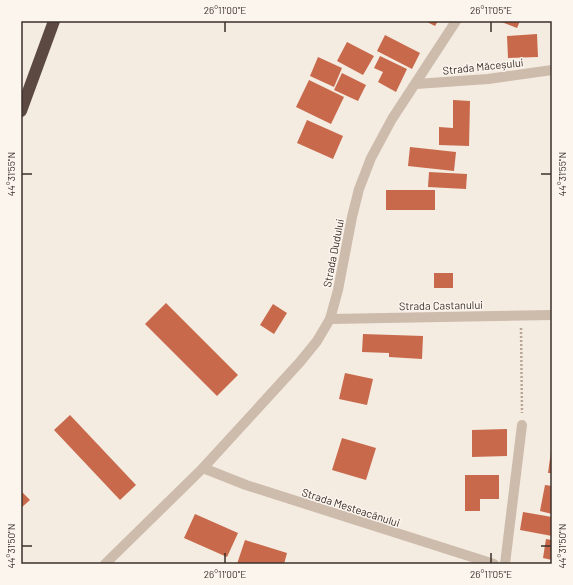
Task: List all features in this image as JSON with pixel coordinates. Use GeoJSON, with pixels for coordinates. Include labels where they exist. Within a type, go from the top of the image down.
{"type":"FeatureCollection","features":[{"type":"Feature","properties":{"kind":"highway"},"geometry":{"type":"LineString","coordinates":[[21,111],[54,21]]}},
{"type":"Feature","properties":{"kind":"street","name":"Strada Dudului"},"geometry":{"type":"LineString","coordinates":[[105,564],[203,468],[300,362],[317,341],[330,319],[338,290],[359,189],[371,158],[392,119],[456,21]]}},
{"type":"Feature","properties":{"kind":"street","name":"Strada Măceșului"},"geometry":{"type":"LineString","coordinates":[[416,84],[488,79],[552,70]]}},
{"type":"Feature","properties":{"kind":"street","name":"Strada Castanului"},"geometry":{"type":"LineString","coordinates":[[330,319],[521,316],[552,314]]}},
{"type":"Feature","properties":{"kind":"street"},"geometry":{"type":"LineString","coordinates":[[505,564],[522,425]]}},
{"type":"Feature","properties":{"kind":"street","name":"Strada Mesteacănului"},"geometry":{"type":"LineString","coordinates":[[203,468],[246,485],[494,564]]}},
{"type":"Feature","properties":{"kind":"path"},"geometry":{"type":"LineString","coordinates":[[521,316],[522,425]]}},
{"type":"Feature","properties":{"kind":"building"},"geometry":{"type":"Polygon","coordinates":[[[425,21],[438,21],[435,26],[425,21]]]}},
{"type":"Feature","properties":{"kind":"building"},"geometry":{"type":"Polygon","coordinates":[[[499,21],[520,21],[517,28],[499,21]]]}},
{"type":"Feature","properties":{"kind":"building"},"geometry":{"type":"Polygon","coordinates":[[[537,34],[538,57],[508,58],[507,36],[537,34]]]}},
{"type":"Feature","properties":{"kind":"building"},"geometry":{"type":"Polygon","coordinates":[[[385,35],[420,53],[412,69],[377,51],[385,35]]]}},
{"type":"Feature","properties":{"kind":"building"},"geometry":{"type":"Polygon","coordinates":[[[347,42],[374,56],[363,75],[337,61],[347,42]]]}},
{"type":"Feature","properties":{"kind":"building"},"geometry":{"type":"Polygon","coordinates":[[[380,56],[407,69],[396,92],[378,82],[383,72],[374,68],[380,56]]]}},
{"type":"Feature","properties":{"kind":"building"},"geometry":{"type":"Polygon","coordinates":[[[318,57],[342,68],[334,87],[310,76],[318,57]]]}},
{"type":"Feature","properties":{"kind":"building"},"geometry":{"type":"Polygon","coordinates":[[[342,73],[366,85],[358,101],[334,90],[342,73]]]}},
{"type":"Feature","properties":{"kind":"building"},"geometry":{"type":"Polygon","coordinates":[[[309,80],[344,97],[331,124],[296,107],[309,80]]]}},
{"type":"Feature","properties":{"kind":"building"},"geometry":{"type":"Polygon","coordinates":[[[453,100],[470,101],[469,146],[439,145],[439,127],[453,128],[453,100]]]}},
{"type":"Feature","properties":{"kind":"building"},"geometry":{"type":"Polygon","coordinates":[[[307,120],[343,136],[333,159],[297,143],[307,120]]]}},
{"type":"Feature","properties":{"kind":"building"},"geometry":{"type":"Polygon","coordinates":[[[410,147],[456,152],[454,171],[408,166],[410,147]]]}},
{"type":"Feature","properties":{"kind":"building"},"geometry":{"type":"Polygon","coordinates":[[[429,172],[467,174],[466,189],[428,187],[429,172]]]}},
{"type":"Feature","properties":{"kind":"building"},"geometry":{"type":"Polygon","coordinates":[[[386,190],[435,190],[435,210],[386,210],[386,190]]]}},
{"type":"Feature","properties":{"kind":"building"},"geometry":{"type":"Polygon","coordinates":[[[434,273],[453,273],[453,288],[434,288],[434,273]]]}},
{"type":"Feature","properties":{"kind":"building"},"geometry":{"type":"Polygon","coordinates":[[[166,303],[238,375],[217,396],[145,324],[166,303]]]}},
{"type":"Feature","properties":{"kind":"building"},"geometry":{"type":"Polygon","coordinates":[[[273,304],[287,313],[274,334],[260,325],[273,304]]]}},
{"type":"Feature","properties":{"kind":"building"},"geometry":{"type":"Polygon","coordinates":[[[363,334],[423,336],[422,359],[389,357],[389,353],[362,352],[363,334]]]}},
{"type":"Feature","properties":{"kind":"building"},"geometry":{"type":"Polygon","coordinates":[[[345,373],[373,379],[367,405],[339,399],[345,373]]]}},
{"type":"Feature","properties":{"kind":"building"},"geometry":{"type":"Polygon","coordinates":[[[70,415],[136,485],[120,500],[54,430],[70,415]]]}},
{"type":"Feature","properties":{"kind":"building"},"geometry":{"type":"Polygon","coordinates":[[[507,429],[507,456],[472,457],[472,430],[507,429]]]}},
{"type":"Feature","properties":{"kind":"building"},"geometry":{"type":"Polygon","coordinates":[[[342,438],[376,448],[366,480],[332,470],[342,438]]]}},
{"type":"Feature","properties":{"kind":"building"},"geometry":{"type":"Polygon","coordinates":[[[551,451],[552,473],[548,473],[551,451]]]}},
{"type":"Feature","properties":{"kind":"building"},"geometry":{"type":"Polygon","coordinates":[[[465,475],[499,475],[499,499],[480,499],[480,511],[465,511],[465,475]]]}},
{"type":"Feature","properties":{"kind":"building"},"geometry":{"type":"Polygon","coordinates":[[[545,485],[552,486],[552,514],[540,511],[545,485]]]}},
{"type":"Feature","properties":{"kind":"building"},"geometry":{"type":"Polygon","coordinates":[[[21,491],[30,500],[21,508],[21,491]]]}},
{"type":"Feature","properties":{"kind":"building"},"geometry":{"type":"Polygon","coordinates":[[[523,512],[552,517],[552,536],[520,530],[523,512]]]}},
{"type":"Feature","properties":{"kind":"building"},"geometry":{"type":"Polygon","coordinates":[[[195,514],[238,533],[227,557],[184,538],[195,514]]]}},
{"type":"Feature","properties":{"kind":"building"},"geometry":{"type":"Polygon","coordinates":[[[546,539],[552,540],[552,560],[543,558],[546,539]]]}},
{"type":"Feature","properties":{"kind":"building"},"geometry":{"type":"Polygon","coordinates":[[[245,540],[287,553],[284,564],[237,564],[245,540]]]}}]}
